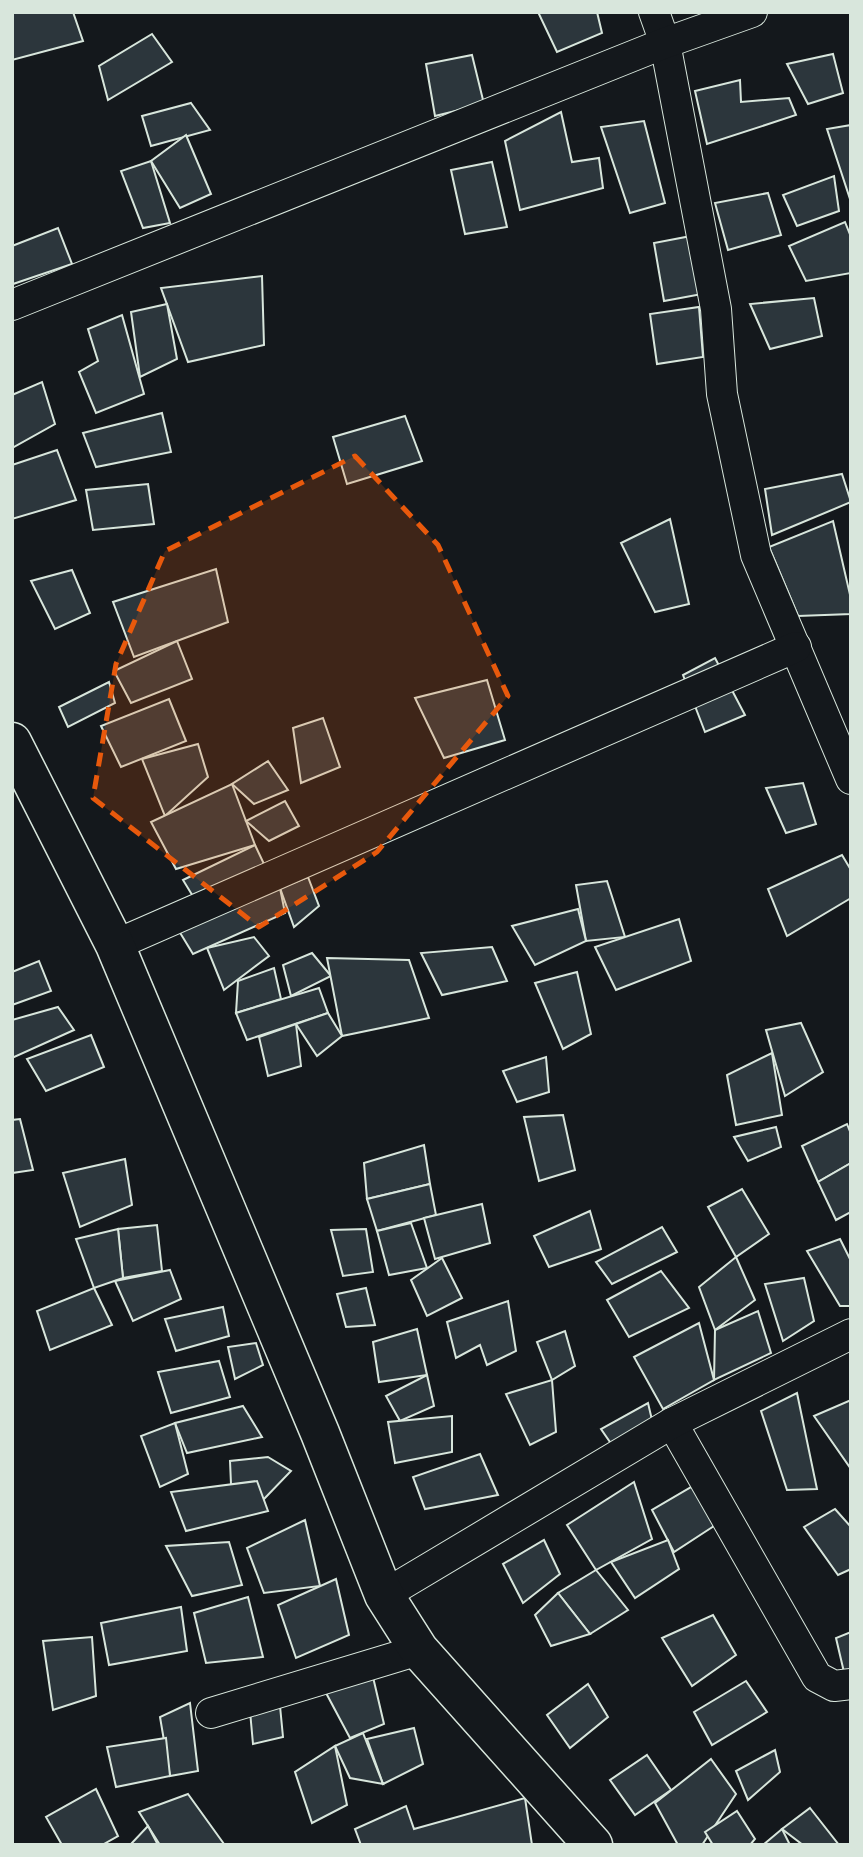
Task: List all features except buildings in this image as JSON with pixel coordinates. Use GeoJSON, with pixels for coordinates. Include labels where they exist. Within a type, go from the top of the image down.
{"type":"FeatureCollection","features":[{"type":"Feature","properties":{"kind":"street"},"geometry":{"type":"LineString","coordinates":[[654,12],[664,43],[716,309],[722,394],[756,555],[851,779]]}},
{"type":"Feature","properties":{"kind":"street"},"geometry":{"type":"LineString","coordinates":[[12,305],[664,43],[752,12]]}},
{"type":"Feature","properties":{"kind":"street"},"geometry":{"type":"LineString","coordinates":[[115,945],[796,647]]}},
{"type":"Feature","properties":{"kind":"street"},"geometry":{"type":"LineString","coordinates":[[12,742],[115,945],[320,1433],[407,1580],[419,1650],[593,1845]]}},
{"type":"Feature","properties":{"kind":"street"},"geometry":{"type":"LineString","coordinates":[[407,1580],[672,1423],[851,1334]]}},
{"type":"Feature","properties":{"kind":"street"},"geometry":{"type":"LineString","coordinates":[[672,1423],[817,1677],[835,1686],[851,1685]]}},
{"type":"Feature","properties":{"kind":"street"},"geometry":{"type":"LineString","coordinates":[[211,1713],[419,1650]]}},
{"type":"Feature","properties":{"kind":"highlighted area"},"geometry":{"type":"Polygon","coordinates":[[[355,456],[438,545],[508,696],[377,852],[259,927],[93,798],[116,664],[165,551],[355,456]]]}}]}
